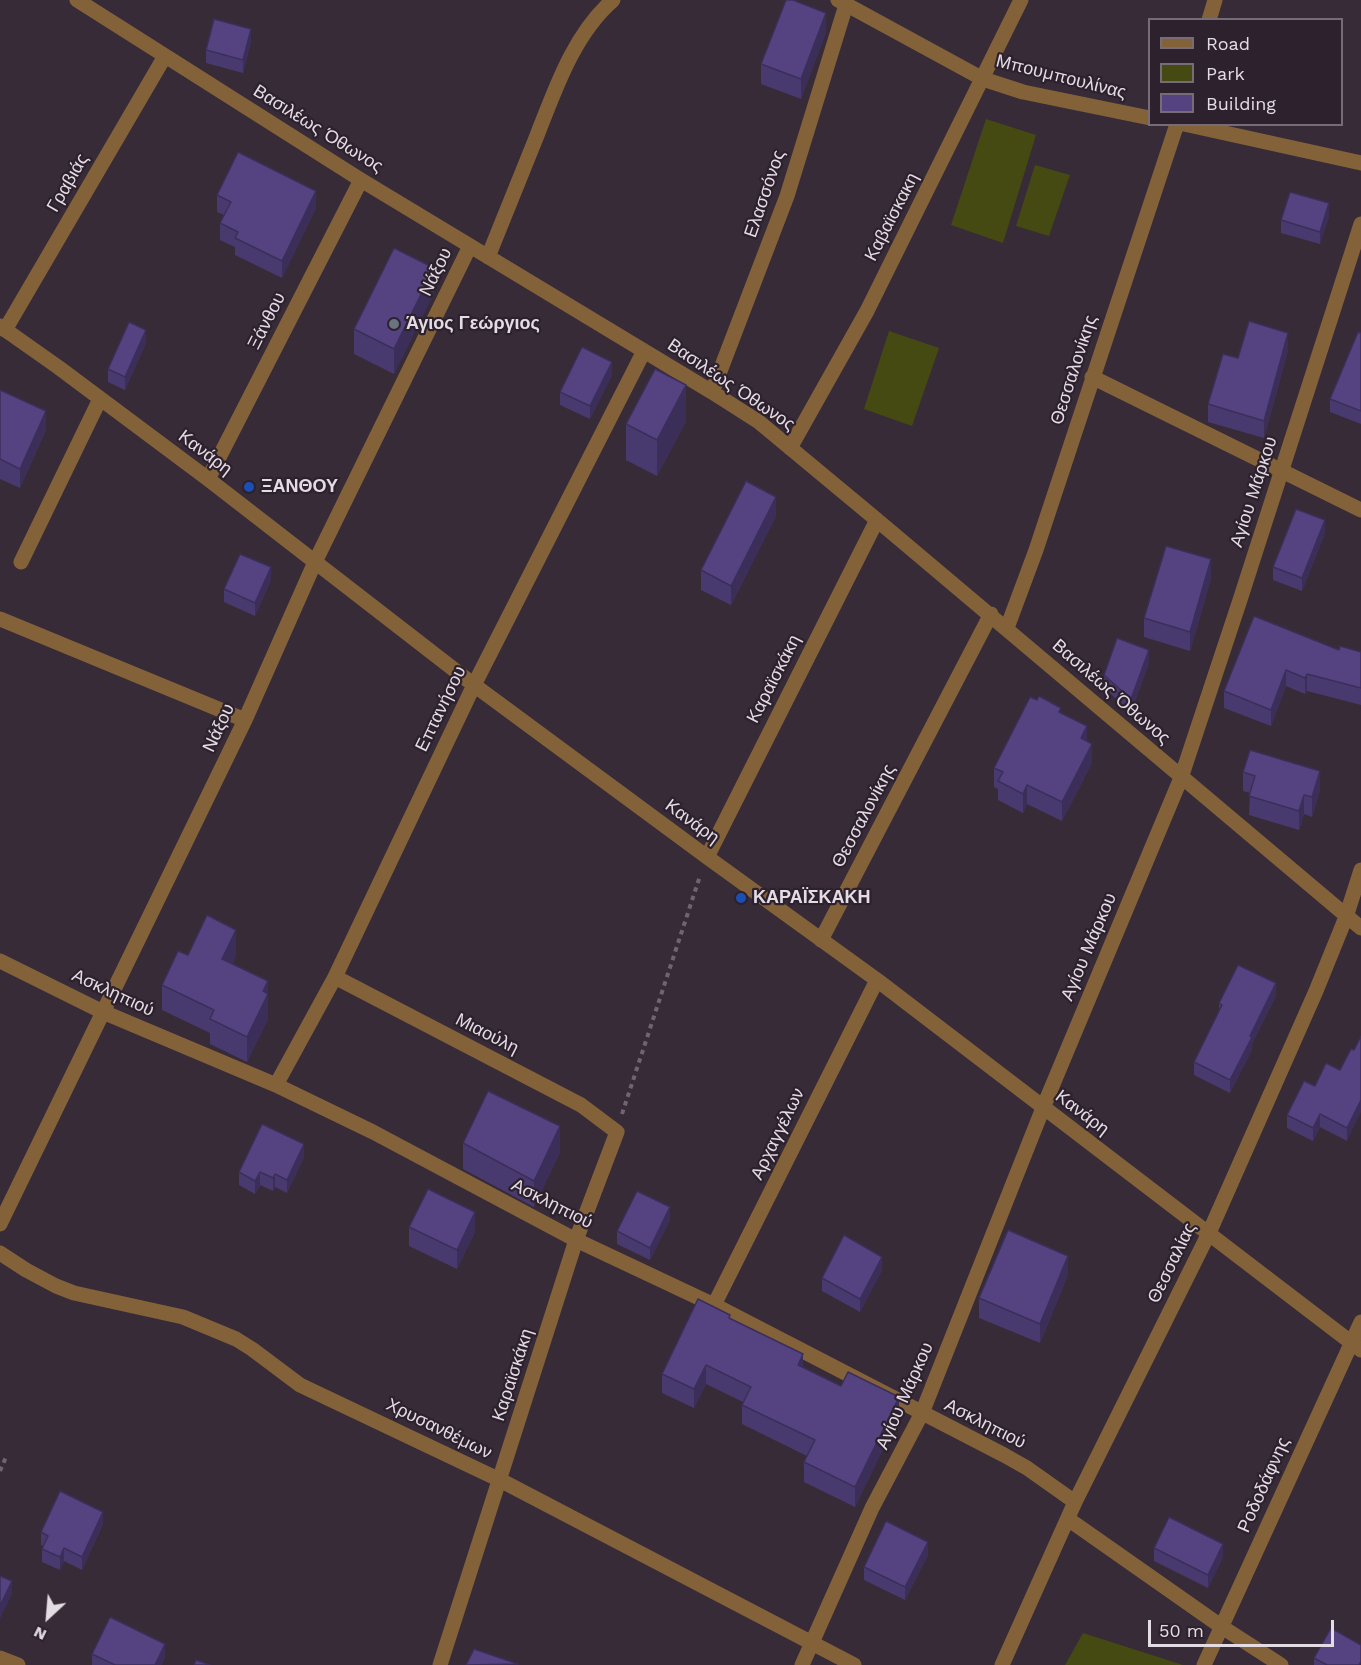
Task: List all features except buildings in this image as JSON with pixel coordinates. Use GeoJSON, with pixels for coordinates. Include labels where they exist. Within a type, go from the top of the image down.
{"type":"FeatureCollection","features":[{"type":"Feature","properties":{"kind":"street","name":"Βασιλέως Όθωνος"},"geometry":{"type":"LineString","coordinates":[[77,0],[100,7],[165,56],[361,180],[759,422],[991,614],[1181,778],[1361,928]]}},
{"type":"Feature","properties":{"kind":"street"},"geometry":{"type":"LineString","coordinates":[[488,257],[556,85],[591,23],[613,0]]}},
{"type":"Feature","properties":{"kind":"street","name":"Καβαϊσκακη"},"geometry":{"type":"LineString","coordinates":[[790,448],[867,311],[1021,0]]}},
{"type":"Feature","properties":{"kind":"street"},"geometry":{"type":"LineString","coordinates":[[1210,18],[1215,0]]}},
{"type":"Feature","properties":{"kind":"street","name":"Μπουμπουλίνας"},"geometry":{"type":"LineString","coordinates":[[842,2],[983,78],[1023,92],[1148,118]]}},
{"type":"Feature","properties":{"kind":"street","name":"Ελασσόνος"},"geometry":{"type":"LineString","coordinates":[[712,392],[787,196],[842,2]]}},
{"type":"Feature","properties":{"kind":"street","name":"Γραβιάς"},"geometry":{"type":"LineString","coordinates":[[2,328],[165,56]]}},
{"type":"Feature","properties":{"kind":"street","name":"Θεσσαλονίκης"},"geometry":{"type":"LineString","coordinates":[[1007,628],[1036,550],[1176,126]]}},
{"type":"Feature","properties":{"kind":"street"},"geometry":{"type":"LineString","coordinates":[[1193,126],[1361,163]]}},
{"type":"Feature","properties":{"kind":"street","name":"Ξάνθου"},"geometry":{"type":"LineString","coordinates":[[208,479],[361,180]]}},
{"type":"Feature","properties":{"kind":"street","name":"Αγίου Μάρκου"},"geometry":{"type":"LineString","coordinates":[[802,1665],[872,1508],[922,1413],[1044,1108],[1181,778],[1361,224]]}},
{"type":"Feature","properties":{"kind":"street","name":"Νάξου"},"geometry":{"type":"LineString","coordinates":[[0,1224],[245,720],[315,562],[470,246]]}},
{"type":"Feature","properties":{"kind":"street","name":"Κανάρη"},"geometry":{"type":"LineString","coordinates":[[2,328],[208,479],[474,685],[877,980],[1356,1346]]}},
{"type":"Feature","properties":{"kind":"street","name":"Επτανήσου"},"geometry":{"type":"LineString","coordinates":[[276,1085],[335,977],[474,685],[644,351]]}},
{"type":"Feature","properties":{"kind":"street"},"geometry":{"type":"LineString","coordinates":[[1092,377],[1361,510]]}},
{"type":"Feature","properties":{"kind":"street"},"geometry":{"type":"LineString","coordinates":[[21,562],[100,399]]}},
{"type":"Feature","properties":{"kind":"street","name":"Καραϊσκάκη"},"geometry":{"type":"LineString","coordinates":[[707,857],[877,519]]}},
{"type":"Feature","properties":{"kind":"street","name":"Θεσσαλονίκης"},"geometry":{"type":"LineString","coordinates":[[821,940],[991,614]]}},
{"type":"Feature","properties":{"kind":"street"},"geometry":{"type":"LineString","coordinates":[[0,620],[245,720]]}},
{"type":"Feature","properties":{"kind":"street","name":"Θεσσαλίας"},"geometry":{"type":"LineString","coordinates":[[1002,1665],[1075,1502],[1209,1233],[1316,991],[1346,916],[1361,870]]}},
{"type":"Feature","properties":{"kind":"street","name":"Ασκληπιού"},"geometry":{"type":"LineString","coordinates":[[0,961],[103,1012],[276,1085],[383,1137],[576,1240],[714,1305],[1027,1468],[1075,1502]]}},
{"type":"Feature","properties":{"kind":"street","name":"Μιαούλη"},"geometry":{"type":"LineString","coordinates":[[335,977],[581,1105],[617,1132]]}},
{"type":"Feature","properties":{"kind":"street","name":"Αρχαγγέλων"},"geometry":{"type":"LineString","coordinates":[[714,1305],[877,980]]}},
{"type":"Feature","properties":{"kind":"street","name":"Καραϊσκάκη"},"geometry":{"type":"LineString","coordinates":[[440,1665],[576,1240],[617,1132]]}},
{"type":"Feature","properties":{"kind":"street","name":"Χρυσανθέμων"},"geometry":{"type":"LineString","coordinates":[[0,1252],[26,1270],[74,1293],[173,1314],[220,1331],[252,1349],[300,1384],[500,1480],[854,1665]]}},
{"type":"Feature","properties":{"kind":"street","name":"Ροδοδάφνης"},"geometry":{"type":"LineString","coordinates":[[1204,1665],[1356,1346],[1361,1322]]}},
{"type":"Feature","properties":{"kind":"street"},"geometry":{"type":"LineString","coordinates":[[1068,1518],[1281,1665]]}},
{"type":"Feature","properties":{"kind":"street"},"geometry":{"type":"LineString","coordinates":[[0,1658],[18,1665]]}},
{"type":"Feature","properties":{"kind":"path"},"geometry":{"type":"LineString","coordinates":[[617,1132],[707,857]]}},
{"type":"Feature","properties":{"kind":"path"},"geometry":{"type":"LineString","coordinates":[[0,1471],[6,1457]]}},
{"type":"Feature","properties":{"kind":"green space"},"geometry":{"type":"Polygon","coordinates":[[[986,119],[1036,135],[1003,243],[951,225],[986,119]]]}},
{"type":"Feature","properties":{"kind":"green space"},"geometry":{"type":"Polygon","coordinates":[[[1035,165],[1070,175],[1049,236],[1016,226],[1035,165]]]}},
{"type":"Feature","properties":{"kind":"green space"},"geometry":{"type":"Polygon","coordinates":[[[889,331],[939,348],[912,426],[864,409],[889,331]]]}},
{"type":"Feature","properties":{"kind":"green space"},"geometry":{"type":"Polygon","coordinates":[[[1083,1633],[1183,1665],[1065,1665],[1083,1633]]]}},
{"type":"Feature","properties":{"kind":"place","name":"Άγιος Γεώργιος"},"geometry":{"type":"Point","coordinates":[394,324]}},
{"type":"Feature","properties":{"kind":"place","name":"ΞΑΝΘΟΥ"},"geometry":{"type":"Point","coordinates":[249,487]}},
{"type":"Feature","properties":{"kind":"place","name":"ΚΑΡΑΪΣΚΑΚΗ"},"geometry":{"type":"Point","coordinates":[741,898]}}]}
